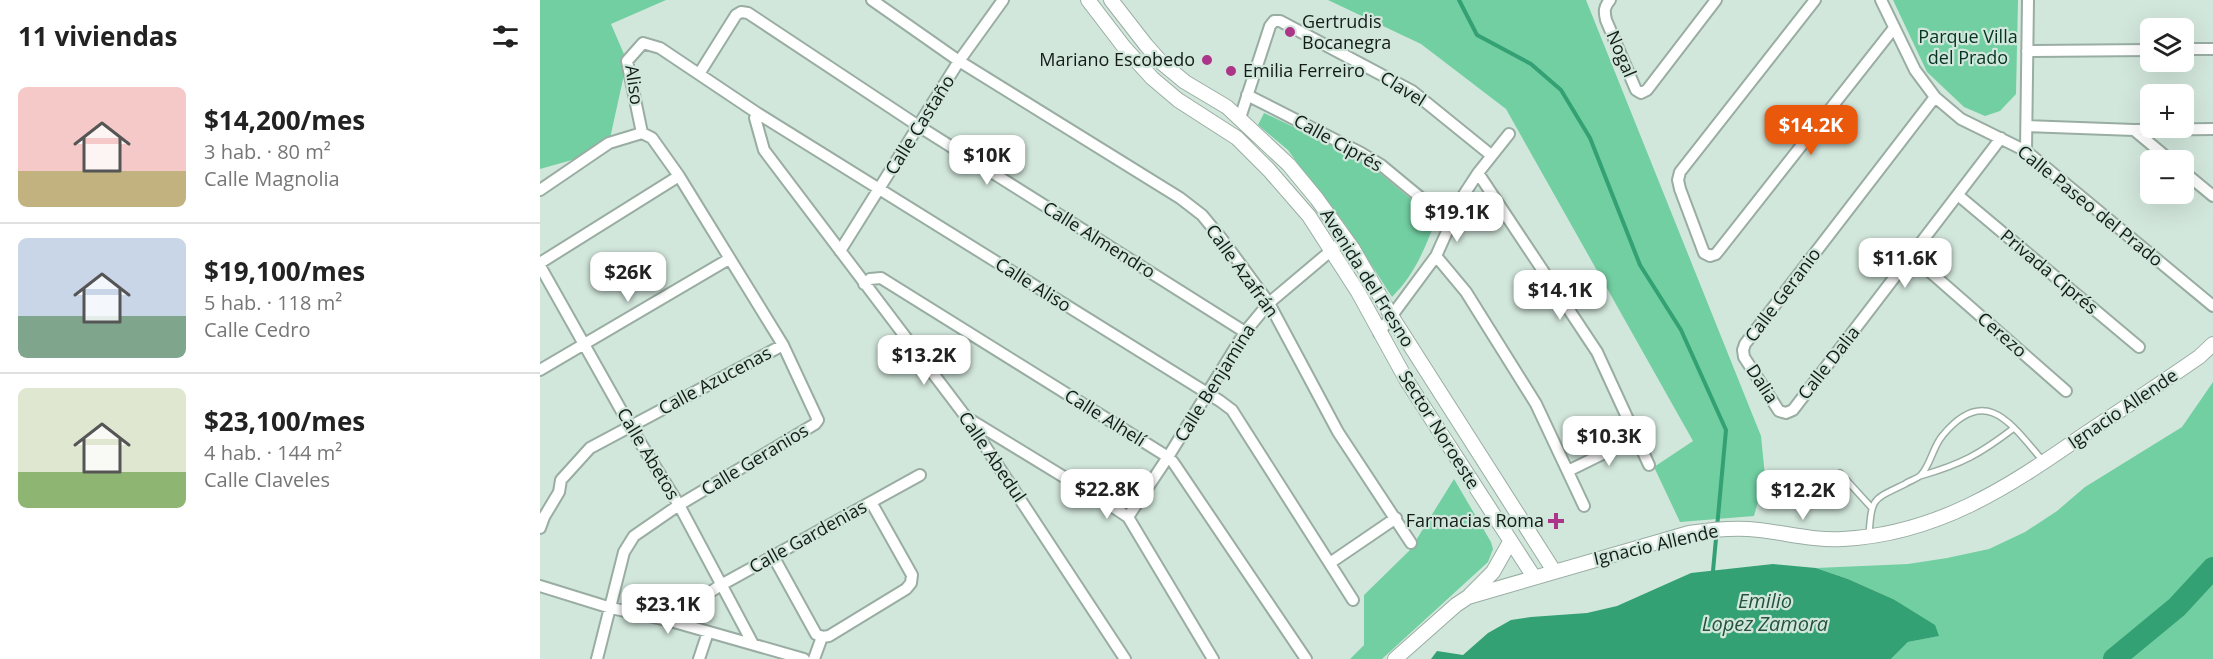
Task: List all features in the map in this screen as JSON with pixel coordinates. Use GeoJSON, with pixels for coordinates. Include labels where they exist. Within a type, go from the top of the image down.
{"type":"FeatureCollection","features":[{"type":"Feature","properties":{"kind":"street","name":"Calle Azafrán"},"geometry":{"type":"LineString","coordinates":[[872,0],[959,61],[1180,198],[1202,215],[1269,303],[1338,432],[1411,543]]}},
{"type":"Feature","properties":{"kind":"street","name":"Calle Castaño"},"geometry":{"type":"LineString","coordinates":[[840,251],[920,127],[959,61],[1003,0]]}},
{"type":"Feature","properties":{"kind":"street","name":"Avenida del Fresno"},"geometry":{"type":"LineString","coordinates":[[1088,0],[1124,47],[1152,78],[1178,100],[1237,138],[1251,151],[1309,216],[1332,250]]}},
{"type":"Feature","properties":{"kind":"street","name":"Avenida del Fresno"},"geometry":{"type":"LineString","coordinates":[[1111,0],[1162,63],[1185,82],[1227,107],[1289,165],[1346,238],[1392,317],[1554,571]]}},
{"type":"Feature","properties":{"kind":"street","name":"Nogal"},"geometry":{"type":"LineString","coordinates":[[1610,0],[1604,12],[1636,90],[1641,93],[1647,90],[1716,0]]}},
{"type":"Feature","properties":{"kind":"street"},"geometry":{"type":"LineString","coordinates":[[1815,0],[1680,172],[1678,180],[1704,254],[1710,256],[1716,254],[1894,28]]}},
{"type":"Feature","properties":{"kind":"street","name":"Calle Paseo del Prado"},"geometry":{"type":"LineString","coordinates":[[1881,0],[1915,70],[1935,97],[1961,119],[2026,152],[2213,306]]}},
{"type":"Feature","properties":{"kind":"street"},"geometry":{"type":"LineString","coordinates":[[2026,152],[2028,0]]}},
{"type":"Feature","properties":{"kind":"street","name":"Calle Almendro"},"geometry":{"type":"LineString","coordinates":[[699,74],[736,15],[741,12],[748,13],[920,127],[1245,332]]}},
{"type":"Feature","properties":{"kind":"street","name":"Clavel"},"geometry":{"type":"LineString","coordinates":[[1247,95],[1270,26],[1274,21],[1280,21],[1412,91],[1491,155]]}},
{"type":"Feature","properties":{"kind":"street","name":"Calle Aliso"},"geometry":{"type":"LineString","coordinates":[[643,43],[660,48],[757,113],[1232,410],[1353,600]]}},
{"type":"Feature","properties":{"kind":"street","name":"Aliso"},"geometry":{"type":"LineString","coordinates":[[642,133],[627,61],[643,43]]}},
{"type":"Feature","properties":{"kind":"street"},"geometry":{"type":"LineString","coordinates":[[2194,49],[2213,49]]}},
{"type":"Feature","properties":{"kind":"street"},"geometry":{"type":"LineString","coordinates":[[2027,51],[2140,50]]}},
{"type":"Feature","properties":{"kind":"street"},"geometry":{"type":"LineString","coordinates":[[1240,118],[1247,95]]}},
{"type":"Feature","properties":{"kind":"street","name":"Calle Ciprés"},"geometry":{"type":"LineString","coordinates":[[1247,95],[1381,165],[1450,222]]}},
{"type":"Feature","properties":{"kind":"street","name":"Calle Geranio"},"geometry":{"type":"LineString","coordinates":[[1743,350],[1745,344],[1935,97]]}},
{"type":"Feature","properties":{"kind":"street","name":"Calle Abedul"},"geometry":{"type":"LineString","coordinates":[[757,113],[755,118],[764,150],[966,417],[1125,659]]}},
{"type":"Feature","properties":{"kind":"street"},"geometry":{"type":"LineString","coordinates":[[2027,126],[2134,130],[2213,129]]}},
{"type":"Feature","properties":{"kind":"street"},"geometry":{"type":"LineString","coordinates":[[2134,130],[2158,150]]}},
{"type":"Feature","properties":{"kind":"street"},"geometry":{"type":"LineString","coordinates":[[540,190],[609,143],[642,133],[652,138],[679,176],[783,345]]}},
{"type":"Feature","properties":{"kind":"street"},"geometry":{"type":"LineString","coordinates":[[1379,333],[1436,255],[1450,222],[1478,173],[1509,134]]}},
{"type":"Feature","properties":{"kind":"street","name":"Calle Dalia"},"geometry":{"type":"LineString","coordinates":[[1786,413],[1793,410],[1959,196],[2001,138]]}},
{"type":"Feature","properties":{"kind":"street"},"geometry":{"type":"LineString","coordinates":[[1478,173],[1597,352],[1650,465]]}},
{"type":"Feature","properties":{"kind":"street"},"geometry":{"type":"LineString","coordinates":[[540,264],[679,176]]}},
{"type":"Feature","properties":{"kind":"street"},"geometry":{"type":"LineString","coordinates":[[2194,180],[2213,196]]}},
{"type":"Feature","properties":{"kind":"street","name":"Privada Ciprés"},"geometry":{"type":"LineString","coordinates":[[1959,196],[2139,347]]}},
{"type":"Feature","properties":{"kind":"street","name":"Calle Benjamina"},"geometry":{"type":"LineString","coordinates":[[1128,517],[1168,458],[1245,332],[1269,303],[1346,238]]}},
{"type":"Feature","properties":{"kind":"street","name":"Sector Noroeste"},"geometry":{"type":"LineString","coordinates":[[1332,250],[1407,381],[1534,577]]}},
{"type":"Feature","properties":{"kind":"street"},"geometry":{"type":"LineString","coordinates":[[1436,255],[1466,292],[1530,395],[1584,506]]}},
{"type":"Feature","properties":{"kind":"street","name":"Cerezo"},"geometry":{"type":"LineString","coordinates":[[1912,256],[2066,391]]}},
{"type":"Feature","properties":{"kind":"street"},"geometry":{"type":"LineString","coordinates":[[540,370],[729,259]]}},
{"type":"Feature","properties":{"kind":"street","name":"Calle Abetos"},"geometry":{"type":"LineString","coordinates":[[540,264],[630,426],[679,505],[753,644]]}},
{"type":"Feature","properties":{"kind":"street","name":"Calle Alhelí"},"geometry":{"type":"LineString","coordinates":[[864,284],[870,279],[881,278],[1173,462],[1301,657]]}},
{"type":"Feature","properties":{"kind":"street","name":"Ignacio Allende"},"geometry":{"type":"LineString","coordinates":[[1395,659],[1456,604],[1468,597],[1689,533],[1724,528],[1750,529],[1810,538],[1842,539],[1913,528],[1949,516],[1977,503],[2044,462],[2199,357],[2213,344]]}},
{"type":"Feature","properties":{"kind":"street","name":"Calle Geranios"},"geometry":{"type":"LineString","coordinates":[[597,659],[627,544],[634,536],[679,505],[815,424],[818,420],[783,345]]}},
{"type":"Feature","properties":{"kind":"street","name":"Calle Azucenas"},"geometry":{"type":"LineString","coordinates":[[540,528],[559,492],[561,480],[590,448],[783,345]]}},
{"type":"Feature","properties":{"kind":"street","name":"Dalia"},"geometry":{"type":"LineString","coordinates":[[1743,350],[1744,357],[1779,411],[1786,413]]}},
{"type":"Feature","properties":{"kind":"street"},"geometry":{"type":"LineString","coordinates":[[966,417],[1128,517],[1213,659]]}},
{"type":"Feature","properties":{"kind":"street"},"geometry":{"type":"LineString","coordinates":[[1568,471],[1637,437]]}},
{"type":"Feature","properties":{"kind":"street","name":"Calle Gardenias"},"geometry":{"type":"LineString","coordinates":[[667,620],[721,585],[920,475]]}},
{"type":"Feature","properties":{"kind":"street"},"geometry":{"type":"LineString","coordinates":[[773,556],[816,634],[822,637],[829,636],[906,589],[911,583],[912,575],[871,502]]}},
{"type":"Feature","properties":{"kind":"street"},"geometry":{"type":"LineString","coordinates":[[1330,563],[1396,518]]}},
{"type":"Feature","properties":{"kind":"street"},"geometry":{"type":"LineString","coordinates":[[1468,597],[1492,572],[1510,542]]}},
{"type":"Feature","properties":{"kind":"street"},"geometry":{"type":"LineString","coordinates":[[540,586],[611,608],[667,620],[804,659]]}},
{"type":"Feature","properties":{"kind":"street"},"geometry":{"type":"LineString","coordinates":[[699,659],[708,632]]}},
{"type":"Feature","properties":{"kind":"street"},"geometry":{"type":"LineString","coordinates":[[814,659],[822,637]]}},
{"type":"Feature","properties":{"kind":"lane"},"geometry":{"type":"LineString","coordinates":[[1920,476],[1942,436],[1960,418],[1975,410],[1994,411],[2014,428],[2044,462]]}},
{"type":"Feature","properties":{"kind":"lane"},"geometry":{"type":"LineString","coordinates":[[1869,536],[1871,507],[1879,496],[1920,476],[1953,467],[1977,455],[2014,428]]}},
{"type":"Feature","properties":{"kind":"lane"},"geometry":{"type":"LineString","coordinates":[[1840,473],[1871,507]]}},
{"type":"Feature","properties":{"kind":"green space"},"geometry":{"type":"Polygon","coordinates":[[[540,0],[666,0],[611,24],[627,61],[609,143],[586,156],[540,169],[540,0]]]}},
{"type":"Feature","properties":{"kind":"green space"},"geometry":{"type":"Polygon","coordinates":[[[1328,0],[1586,0],[1761,436],[1765,476],[1754,516],[1680,522],[1654,467],[1693,441],[1506,109],[1421,44],[1328,0]]]}},
{"type":"Feature","properties":{"kind":"green space","name":"Parque Villa del Prado"},"geometry":{"type":"Polygon","coordinates":[[[1893,0],[2018,0],[2016,94],[2000,111],[1985,116],[1964,107],[1927,72],[1893,0]]]}},
{"type":"Feature","properties":{"kind":"green space"},"geometry":{"type":"Polygon","coordinates":[[[1264,113],[1332,145],[1375,169],[1436,220],[1413,270],[1392,297],[1345,224],[1288,150],[1258,125],[1264,113]]]}},
{"type":"Feature","properties":{"kind":"green space"},"geometry":{"type":"Polygon","coordinates":[[[2213,382],[2213,659],[1891,659],[1908,642],[1938,636],[1893,599],[1816,568],[1908,564],[1989,549],[2025,532],[2057,511],[2085,487],[2182,427],[2213,382]]]}},
{"type":"Feature","properties":{"kind":"green space"},"geometry":{"type":"Polygon","coordinates":[[[1454,479],[1491,542],[1493,549],[1488,562],[1382,659],[1350,659],[1364,645],[1364,595],[1410,550],[1454,479]]]}},
{"type":"Feature","properties":{"kind":"water","name":"Emilio Lopez Zamora"},"geometry":{"type":"Polygon","coordinates":[[[1773,564],[1816,568],[1848,579],[1893,599],[1935,625],[1939,636],[1908,642],[1891,659],[1431,659],[1437,651],[1463,655],[1488,633],[1511,620],[1587,613],[1617,606],[1691,573],[1773,564]]]}},
{"type":"Feature","properties":{"kind":"waterway"},"geometry":{"type":"LineString","coordinates":[[1459,0],[1477,35],[1531,64],[1561,90],[1590,138],[1640,265],[1681,330],[1726,430],[1713,571]]}},
{"type":"Feature","properties":{"kind":"waterway"},"geometry":{"type":"LineString","coordinates":[[2114,659],[2177,607],[2213,568]]}},
{"type":"Feature","properties":{"kind":"place","name":"Gertrudis Bocanegra"},"geometry":{"type":"Point","coordinates":[1290,32]}},
{"type":"Feature","properties":{"kind":"place","name":"Mariano Escobedo"},"geometry":{"type":"Point","coordinates":[1207,60]}},
{"type":"Feature","properties":{"kind":"place","name":"Emilia Ferreiro"},"geometry":{"type":"Point","coordinates":[1231,71]}},
{"type":"Feature","properties":{"kind":"place","name":"Farmacias Roma"},"geometry":{"type":"Point","coordinates":[1556,521]}}]}
